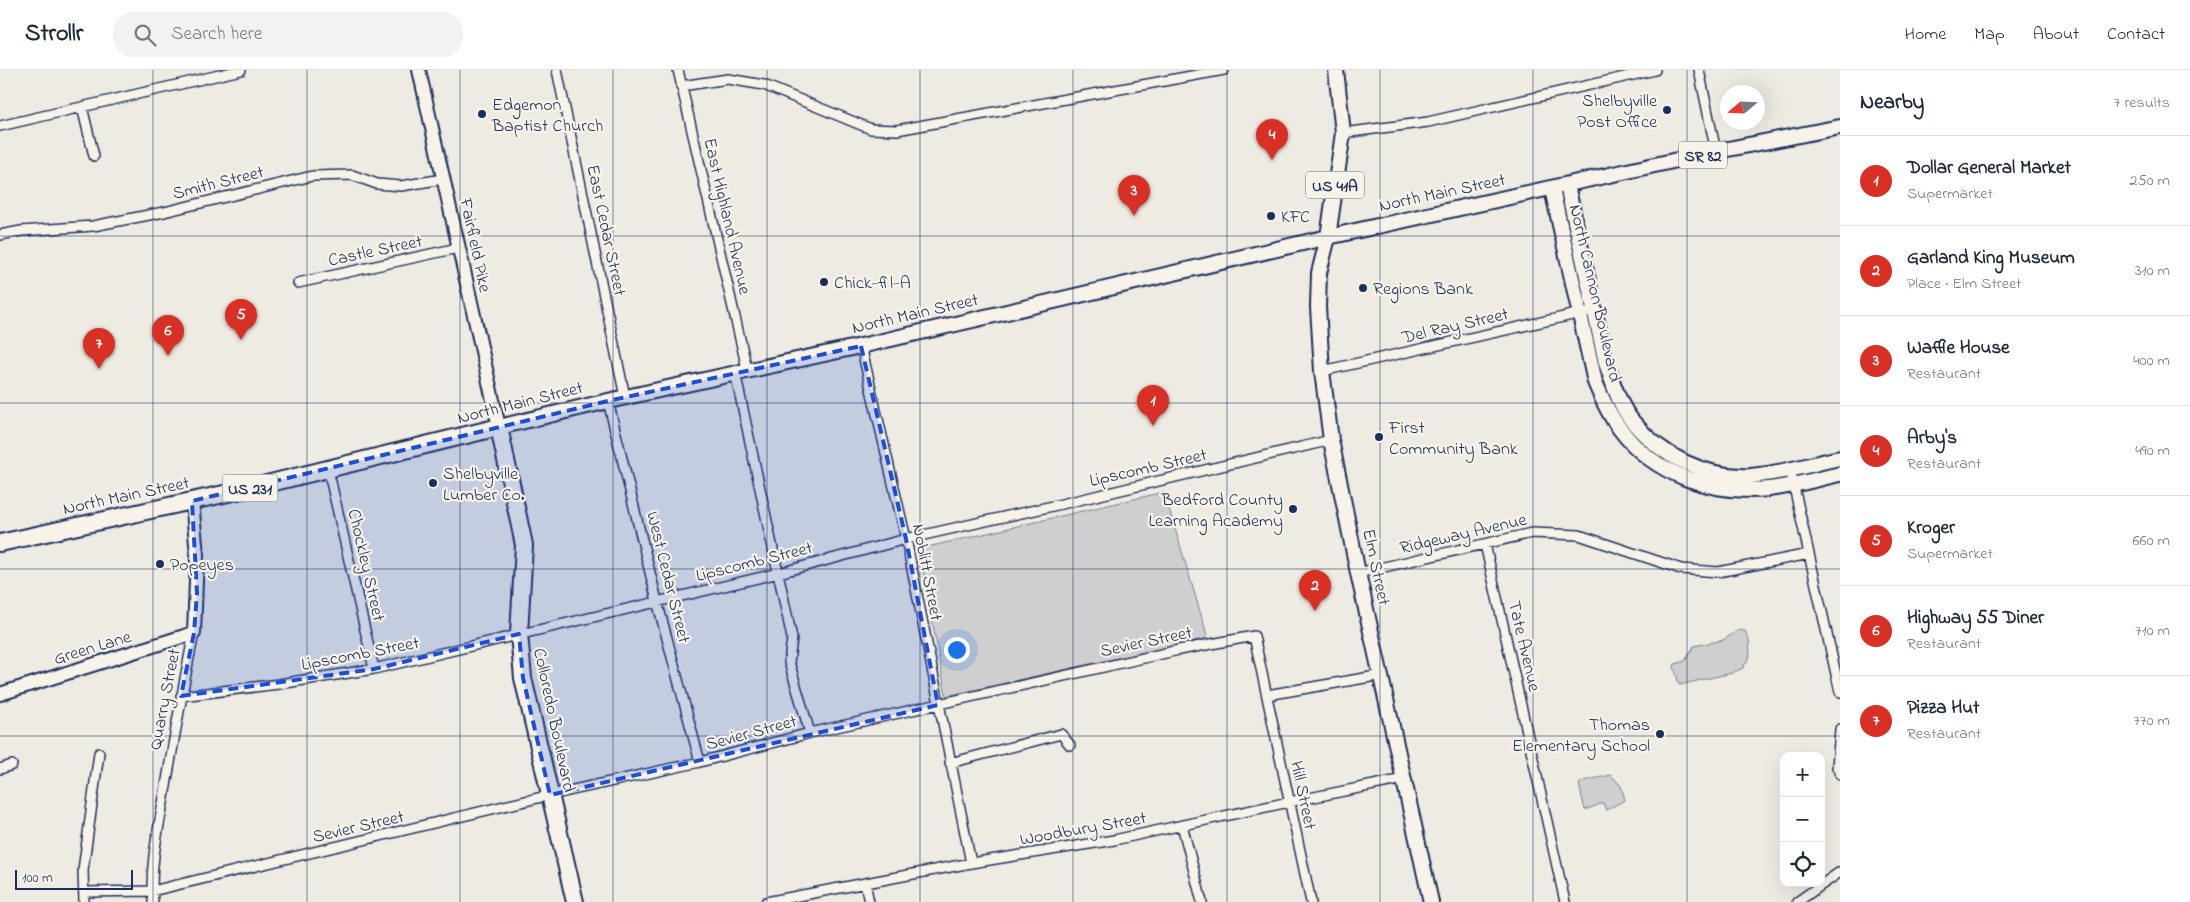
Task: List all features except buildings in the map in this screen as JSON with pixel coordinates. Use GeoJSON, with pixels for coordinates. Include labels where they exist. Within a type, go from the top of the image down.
{"type":"FeatureCollection","features":[{"type":"Feature","properties":{"kind":"highway","name":"North Main Street"},"geometry":{"type":"LineString","coordinates":[[0,543],[192,501],[499,427]]}},
{"type":"Feature","properties":{"kind":"highway","name":"Colloredo Boulevard"},"geometry":{"type":"LineString","coordinates":[[499,427],[524,545],[519,634],[522,678],[575,902]]}},
{"type":"Feature","properties":{"kind":"main road","name":"US 41A"},"geometry":{"type":"LineString","coordinates":[[1328,237],[1343,133],[1336,70]]}},
{"type":"Feature","properties":{"kind":"main road","name":"North Main Street"},"geometry":{"type":"LineString","coordinates":[[499,427],[608,400],[862,346],[1328,237],[1716,152],[1840,127]]}},
{"type":"Feature","properties":{"kind":"main road","name":"North Cannon Boulevard"},"geometry":{"type":"LineString","coordinates":[[1567,185],[1606,363],[1616,391],[1632,421],[1656,445],[1675,458],[1700,469],[1732,476],[1752,476],[1840,458]]}},
{"type":"Feature","properties":{"kind":"main road","name":"North Cannon Boulevard"},"geometry":{"type":"LineString","coordinates":[[1552,189],[1595,382],[1604,402],[1622,432],[1648,457],[1670,471],[1714,488],[1754,490],[1840,474]]}},
{"type":"Feature","properties":{"kind":"main road","name":"Elm Street"},"geometry":{"type":"LineString","coordinates":[[1328,237],[1319,273],[1318,307],[1322,372],[1331,440],[1358,572],[1431,902]]}},
{"type":"Feature","properties":{"kind":"street"},"geometry":{"type":"LineString","coordinates":[[0,126],[241,70]]}},
{"type":"Feature","properties":{"kind":"street","name":"Fairfield Pike"},"geometry":{"type":"LineString","coordinates":[[419,70],[499,427]]}},
{"type":"Feature","properties":{"kind":"street","name":"East Cedar Street"},"geometry":{"type":"LineString","coordinates":[[557,70],[625,397]]}},
{"type":"Feature","properties":{"kind":"street","name":"East Highland Avenue"},"geometry":{"type":"LineString","coordinates":[[678,70],[741,371],[792,638],[789,662],[810,734]]}},
{"type":"Feature","properties":{"kind":"street"},"geometry":{"type":"LineString","coordinates":[[681,86],[728,79],[764,85],[871,129],[897,130],[1224,70]]}},
{"type":"Feature","properties":{"kind":"street"},"geometry":{"type":"LineString","coordinates":[[1343,133],[1436,120],[1655,70]]}},
{"type":"Feature","properties":{"kind":"street"},"geometry":{"type":"LineString","coordinates":[[1699,70],[1716,152]]}},
{"type":"Feature","properties":{"kind":"street"},"geometry":{"type":"LineString","coordinates":[[82,107],[94,156]]}},
{"type":"Feature","properties":{"kind":"street","name":"Smith Street"},"geometry":{"type":"LineString","coordinates":[[0,235],[21,231],[93,226],[156,214],[312,176],[352,175],[377,184],[401,186],[443,179]]}},
{"type":"Feature","properties":{"kind":"street","name":"Castle Street"},"geometry":{"type":"LineString","coordinates":[[298,283],[458,248]]}},
{"type":"Feature","properties":{"kind":"street","name":"Del Ray Street"},"geometry":{"type":"LineString","coordinates":[[1322,372],[1595,310]]}},
{"type":"Feature","properties":{"kind":"street","name":"Noblitt Street"},"geometry":{"type":"LineString","coordinates":[[862,346],[906,538],[971,864]]}},
{"type":"Feature","properties":{"kind":"street","name":"West Cedar Street"},"geometry":{"type":"LineString","coordinates":[[608,400],[657,602],[700,762]]}},
{"type":"Feature","properties":{"kind":"street","name":"Lipscomb Street"},"geometry":{"type":"LineString","coordinates":[[181,696],[279,684],[374,669],[779,573],[906,538],[1066,503],[1331,440]]}},
{"type":"Feature","properties":{"kind":"street","name":"Chockley Street"},"geometry":{"type":"LineString","coordinates":[[328,469],[374,669]]}},
{"type":"Feature","properties":{"kind":"street"},"geometry":{"type":"LineString","coordinates":[[1790,469],[1840,692]]}},
{"type":"Feature","properties":{"kind":"street","name":"Quarry Street"},"geometry":{"type":"LineString","coordinates":[[153,902],[155,848],[181,696],[194,633],[197,555],[192,501]]}},
{"type":"Feature","properties":{"kind":"street","name":"Ridgeway Avenue"},"geometry":{"type":"LineString","coordinates":[[1358,572],[1532,533],[1579,535],[1681,569],[1718,572],[1809,554]]}},
{"type":"Feature","properties":{"kind":"street","name":"Tate Avenue"},"geometry":{"type":"LineString","coordinates":[[1485,544],[1565,902]]}},
{"type":"Feature","properties":{"kind":"street","name":"Green Lane"},"geometry":{"type":"LineString","coordinates":[[0,694],[194,633]]}},
{"type":"Feature","properties":{"kind":"street","name":"Sevier Street"},"geometry":{"type":"LineString","coordinates":[[84,897],[152,891],[550,795],[700,762],[810,734],[1179,650],[1254,636],[1267,695]]}},
{"type":"Feature","properties":{"kind":"street"},"geometry":{"type":"LineString","coordinates":[[1267,695],[1382,674]]}},
{"type":"Feature","properties":{"kind":"street","name":"Hill Street"},"geometry":{"type":"LineString","coordinates":[[1267,695],[1310,902]]}},
{"type":"Feature","properties":{"kind":"street"},"geometry":{"type":"LineString","coordinates":[[1840,729],[1837,767],[1840,774]]}},
{"type":"Feature","properties":{"kind":"street"},"geometry":{"type":"LineString","coordinates":[[950,763],[1060,734],[1070,746]]}},
{"type":"Feature","properties":{"kind":"street"},"geometry":{"type":"LineString","coordinates":[[84,897],[82,870],[99,753]]}},
{"type":"Feature","properties":{"kind":"street"},"geometry":{"type":"LineString","coordinates":[[0,769],[12,765]]}},
{"type":"Feature","properties":{"kind":"street","name":"Woodbury Street"},"geometry":{"type":"LineString","coordinates":[[766,902],[865,882],[1114,840],[1404,779]]}},
{"type":"Feature","properties":{"kind":"street"},"geometry":{"type":"LineString","coordinates":[[1182,825],[1202,902]]}},
{"type":"Feature","properties":{"kind":"street"},"geometry":{"type":"LineString","coordinates":[[1797,902],[1840,872]]}},
{"type":"Feature","properties":{"kind":"street"},"geometry":{"type":"LineString","coordinates":[[865,882],[869,902]]}},
{"type":"Feature","properties":{"kind":"highlighted area"},"geometry":{"type":"Polygon","coordinates":[[[861,346],[906,539],[938,705],[550,795],[523,678],[519,634],[374,669],[181,696],[194,633],[197,593],[192,501],[608,401],[861,346]]]}},
{"type":"Feature","properties":{"kind":"shaded area"},"geometry":{"type":"Polygon","coordinates":[[[1164,492],[1208,638],[946,696],[919,549],[1164,492]]]}},
{"type":"Feature","properties":{"kind":"shaded area"},"geometry":{"type":"Polygon","coordinates":[[[1739,630],[1745,631],[1749,639],[1750,656],[1743,668],[1732,673],[1679,685],[1674,666],[1685,661],[1694,646],[1723,640],[1739,630]]]}},
{"type":"Feature","properties":{"kind":"shaded area"},"geometry":{"type":"Polygon","coordinates":[[[1611,775],[1621,786],[1625,800],[1606,810],[1603,803],[1585,810],[1579,784],[1584,781],[1611,775]]]}},
{"type":"Feature","properties":{"kind":"place","name":"Shelbyville Post Office"},"geometry":{"type":"Point","coordinates":[1667,110]}},
{"type":"Feature","properties":{"kind":"place","name":"Edgemon Baptist Church"},"geometry":{"type":"Point","coordinates":[482,114]}},
{"type":"Feature","properties":{"kind":"place","name":"Arby's"},"geometry":{"type":"Point","coordinates":[1272,160]}},
{"type":"Feature","properties":{"kind":"place","name":"Waffle House"},"geometry":{"type":"Point","coordinates":[1134,216]}},
{"type":"Feature","properties":{"kind":"place","name":"KFC"},"geometry":{"type":"Point","coordinates":[1271,216]}},
{"type":"Feature","properties":{"kind":"place","name":"Chick-fil-A"},"geometry":{"type":"Point","coordinates":[824,282]}},
{"type":"Feature","properties":{"kind":"place","name":"Regions Bank"},"geometry":{"type":"Point","coordinates":[1363,288]}},
{"type":"Feature","properties":{"kind":"place","name":"Kroger"},"geometry":{"type":"Point","coordinates":[241,340]}},
{"type":"Feature","properties":{"kind":"place","name":"Highway 55 Diner"},"geometry":{"type":"Point","coordinates":[168,356]}},
{"type":"Feature","properties":{"kind":"place","name":"Pizza Hut"},"geometry":{"type":"Point","coordinates":[99,369]}},
{"type":"Feature","properties":{"kind":"place","name":"Dollar General Market"},"geometry":{"type":"Point","coordinates":[1153,426]}},
{"type":"Feature","properties":{"kind":"place","name":"First Community Bank"},"geometry":{"type":"Point","coordinates":[1379,437]}},
{"type":"Feature","properties":{"kind":"place","name":"Shelbyville Lumber Co."},"geometry":{"type":"Point","coordinates":[433,483]}},
{"type":"Feature","properties":{"kind":"place","name":"Bedford County Learning Academy"},"geometry":{"type":"Point","coordinates":[1293,509]}},
{"type":"Feature","properties":{"kind":"place","name":"Popeyes"},"geometry":{"type":"Point","coordinates":[160,564]}},
{"type":"Feature","properties":{"kind":"place","name":"Garland King Museum"},"geometry":{"type":"Point","coordinates":[1315,611]}},
{"type":"Feature","properties":{"kind":"place","name":"Thomas Elementary School"},"geometry":{"type":"Point","coordinates":[1660,734]}}]}
